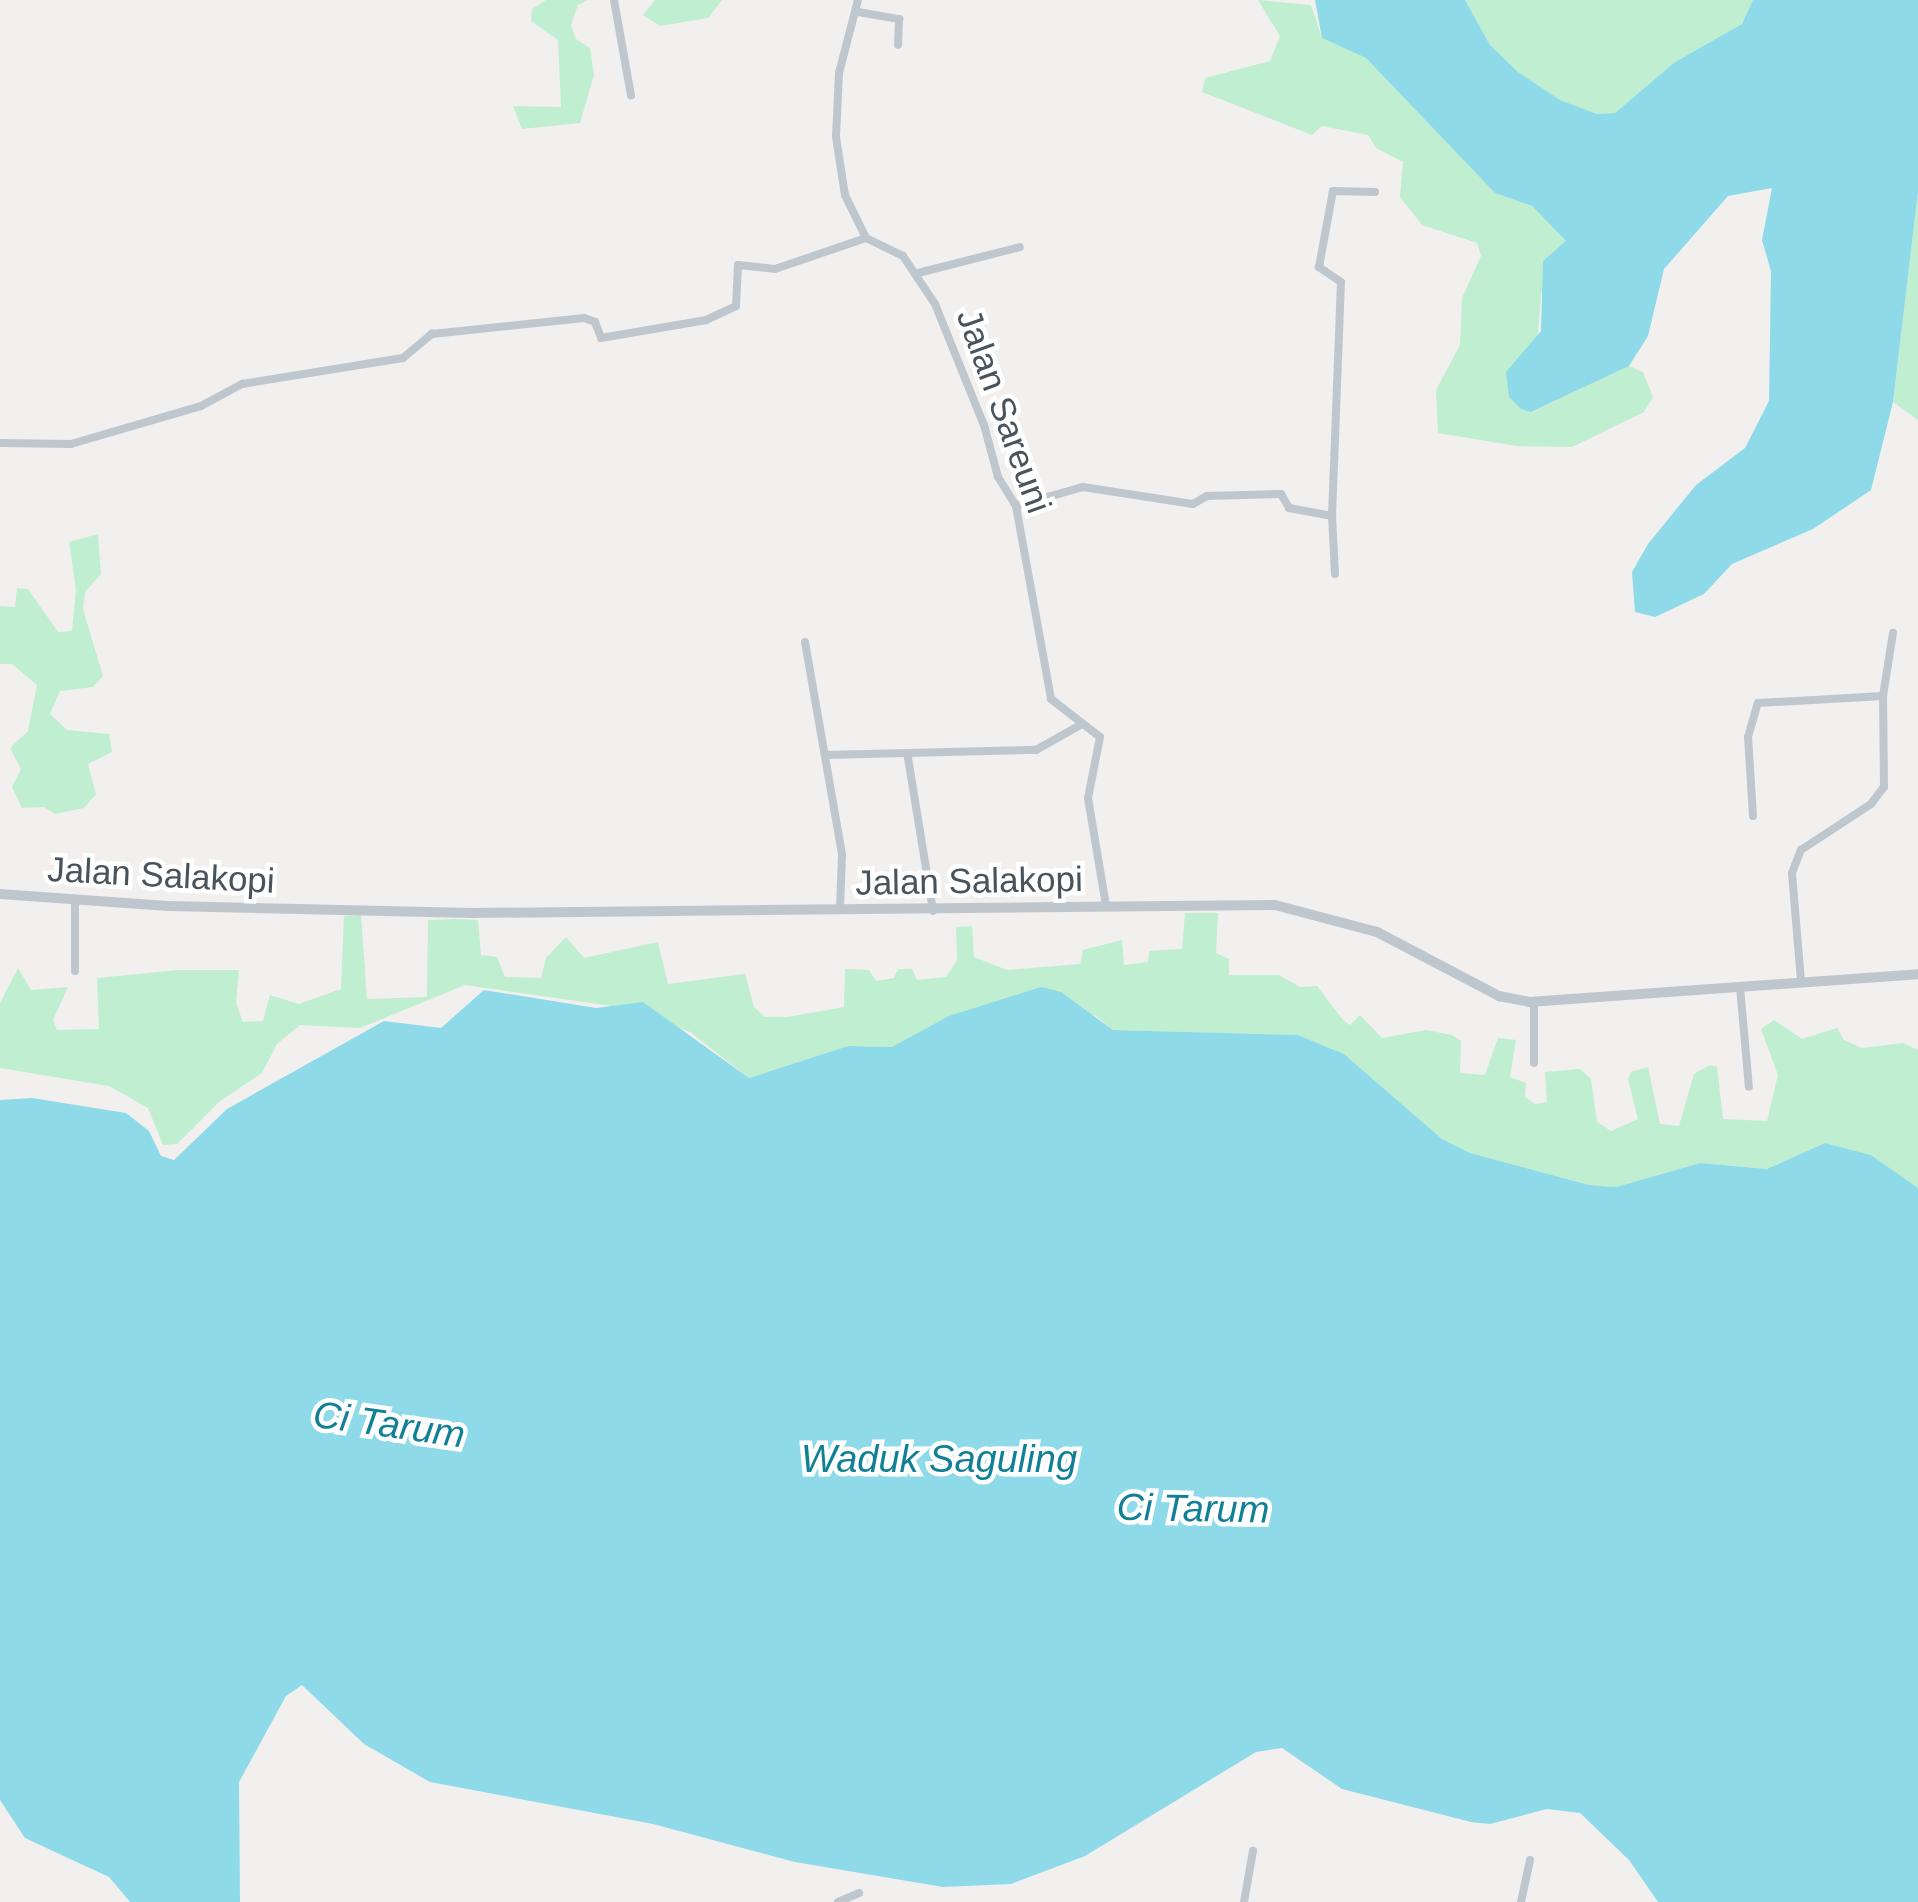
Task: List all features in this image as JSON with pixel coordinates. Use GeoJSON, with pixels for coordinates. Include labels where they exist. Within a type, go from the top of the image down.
{"type":"FeatureCollection","features":[{"type":"Feature","properties":{"kind":"street"},"geometry":{"type":"LineString","coordinates":[[614,0],[630,95]]}},
{"type":"Feature","properties":{"kind":"street"},"geometry":{"type":"LineString","coordinates":[[0,444],[72,444],[201,406],[242,384],[403,358],[432,334],[584,318],[595,322],[602,338],[706,320],[736,306],[738,265],[775,268],[866,238],[845,195],[836,137],[839,74],[858,0]]}},
{"type":"Feature","properties":{"kind":"street"},"geometry":{"type":"LineString","coordinates":[[858,12],[899,19],[898,45]]}},
{"type":"Feature","properties":{"kind":"street"},"geometry":{"type":"LineString","coordinates":[[1335,574],[1332,516],[1341,277],[1319,267],[1334,191],[1375,192]]}},
{"type":"Feature","properties":{"kind":"street","name":"Jalan Sareuni"},"geometry":{"type":"LineString","coordinates":[[866,238],[904,256],[918,273],[978,409],[998,477],[1016,506],[1051,700],[1100,737],[1088,798],[1106,906]]}},
{"type":"Feature","properties":{"kind":"street"},"geometry":{"type":"LineString","coordinates":[[918,273],[1020,247]]}},
{"type":"Feature","properties":{"kind":"street"},"geometry":{"type":"LineString","coordinates":[[1016,506],[1083,486],[1192,504],[1207,496],[1281,494],[1289,508],[1332,516]]}},
{"type":"Feature","properties":{"kind":"street"},"geometry":{"type":"LineString","coordinates":[[1801,981],[1796,861],[1801,850],[1879,796],[1886,774],[1883,696],[1893,634]]}},
{"type":"Feature","properties":{"kind":"street"},"geometry":{"type":"LineString","coordinates":[[806,642],[842,855],[840,910]]}},
{"type":"Feature","properties":{"kind":"street"},"geometry":{"type":"LineString","coordinates":[[1753,816],[1748,737],[1758,703],[1883,696]]}},
{"type":"Feature","properties":{"kind":"street"},"geometry":{"type":"LineString","coordinates":[[826,755],[908,758],[980,748],[1036,750],[1083,724]]}},
{"type":"Feature","properties":{"kind":"street"},"geometry":{"type":"LineString","coordinates":[[908,758],[933,911]]}},
{"type":"Feature","properties":{"kind":"street","name":"Jalan Salakopi"},"geometry":{"type":"LineString","coordinates":[[0,894],[472,913],[1276,905],[1317,912],[1433,956],[1499,996],[1534,1002],[1918,974]]}},
{"type":"Feature","properties":{"kind":"street"},"geometry":{"type":"LineString","coordinates":[[75,900],[75,971]]}},
{"type":"Feature","properties":{"kind":"street"},"geometry":{"type":"LineString","coordinates":[[1740,987],[1749,1086]]}},
{"type":"Feature","properties":{"kind":"street"},"geometry":{"type":"LineString","coordinates":[[1534,1002],[1534,1063]]}},
{"type":"Feature","properties":{"kind":"street"},"geometry":{"type":"LineString","coordinates":[[1244,1902],[1253,1851]]}},
{"type":"Feature","properties":{"kind":"street"},"geometry":{"type":"LineString","coordinates":[[1521,1902],[1530,1860]]}},
{"type":"Feature","properties":{"kind":"street"},"geometry":{"type":"LineString","coordinates":[[838,1902],[859,1893]]}},
{"type":"Feature","properties":{"kind":"green space"},"geometry":{"type":"Polygon","coordinates":[[[546,0],[588,0],[578,5],[571,25],[576,39],[590,48],[594,75],[580,123],[522,129],[513,106],[561,107],[558,40],[531,21],[532,9],[546,0]]]}},
{"type":"Feature","properties":{"kind":"green space"},"geometry":{"type":"Polygon","coordinates":[[[655,0],[722,0],[708,18],[660,26],[643,15],[655,0]]]}},
{"type":"Feature","properties":{"kind":"green space"},"geometry":{"type":"Polygon","coordinates":[[[1258,0],[1311,5],[1322,38],[1366,58],[1495,193],[1532,206],[1567,242],[1541,295],[1532,412],[1629,366],[1643,372],[1653,397],[1644,412],[1572,447],[1517,446],[1438,433],[1436,390],[1460,345],[1462,298],[1481,256],[1477,243],[1422,225],[1400,197],[1403,162],[1376,148],[1368,135],[1322,126],[1312,135],[1202,92],[1205,78],[1270,61],[1280,36],[1258,0]]]}},
{"type":"Feature","properties":{"kind":"green space"},"geometry":{"type":"Polygon","coordinates":[[[1465,0],[1753,0],[1753,4],[1742,24],[1675,62],[1615,113],[1597,114],[1560,100],[1518,72],[1490,45],[1465,0]]]}},
{"type":"Feature","properties":{"kind":"green space"},"geometry":{"type":"Polygon","coordinates":[[[1918,192],[1918,420],[1893,402],[1918,192]]]}},
{"type":"Feature","properties":{"kind":"green space"},"geometry":{"type":"Polygon","coordinates":[[[98,534],[101,574],[85,592],[83,609],[103,676],[93,687],[60,691],[50,714],[67,730],[109,734],[112,752],[88,764],[96,794],[84,808],[55,814],[44,807],[22,808],[12,787],[21,769],[10,748],[28,731],[37,685],[12,664],[0,664],[0,606],[15,607],[17,588],[28,589],[58,632],[72,631],[76,590],[69,542],[98,534]]]}},
{"type":"Feature","properties":{"kind":"green space"},"geometry":{"type":"Polygon","coordinates":[[[1185,913],[1218,913],[1216,953],[1229,959],[1229,975],[1279,975],[1300,987],[1317,986],[1343,1020],[1350,1025],[1360,1015],[1382,1038],[1426,1030],[1452,1035],[1461,1041],[1460,1073],[1485,1075],[1498,1038],[1516,1040],[1510,1077],[1526,1083],[1525,1097],[1535,1104],[1547,1102],[1545,1072],[1580,1069],[1591,1079],[1597,1122],[1611,1131],[1638,1119],[1628,1079],[1631,1072],[1648,1067],[1660,1124],[1679,1126],[1694,1074],[1710,1065],[1717,1067],[1723,1119],[1767,1121],[1778,1075],[1761,1029],[1774,1020],[1802,1039],[1837,1028],[1844,1040],[1862,1048],[1903,1043],[1918,1050],[1918,1188],[1871,1155],[1825,1143],[1767,1169],[1700,1163],[1616,1187],[1589,1185],[1470,1153],[1442,1139],[1344,1054],[1298,1035],[1113,1030],[1095,1015],[892,1047],[848,1046],[749,1078],[690,1032],[619,1007],[465,985],[360,1028],[300,1025],[277,1044],[262,1073],[220,1101],[177,1144],[163,1145],[148,1108],[109,1086],[0,1068],[0,1003],[18,968],[31,990],[68,987],[53,1020],[57,1030],[99,1029],[97,978],[179,970],[239,970],[236,1003],[243,1022],[263,1021],[270,995],[299,1004],[341,989],[344,916],[361,915],[367,999],[427,997],[428,920],[459,919],[478,920],[481,955],[497,957],[505,977],[541,978],[546,958],[566,937],[584,958],[658,942],[668,984],[745,974],[754,1007],[765,1017],[788,1017],[844,1007],[845,969],[869,970],[876,981],[894,978],[898,969],[912,969],[917,980],[946,977],[957,960],[956,927],[972,926],[974,957],[1007,970],[1080,964],[1083,950],[1122,940],[1124,965],[1148,962],[1149,951],[1182,949],[1185,913]]]}},
{"type":"Feature","properties":{"kind":"water"},"geometry":{"type":"Polygon","coordinates":[[[1315,0],[1465,0],[1490,45],[1518,72],[1560,100],[1597,114],[1615,113],[1675,62],[1742,24],[1753,0],[1918,0],[1918,192],[1893,402],[1871,490],[1813,529],[1732,564],[1704,594],[1655,617],[1635,612],[1632,572],[1648,544],[1696,485],[1745,448],[1769,401],[1771,271],[1762,240],[1772,188],[1728,196],[1664,269],[1648,336],[1629,366],[1531,412],[1521,409],[1509,397],[1506,372],[1541,331],[1543,261],[1566,241],[1532,206],[1495,193],[1366,58],[1322,38],[1315,0]]]}},
{"type":"Feature","properties":{"kind":"water","name":"Waduk Saguling"},"geometry":{"type":"Polygon","coordinates":[[[1041,987],[1061,992],[1113,1030],[1298,1035],[1344,1054],[1442,1139],[1470,1153],[1589,1185],[1616,1187],[1700,1163],[1767,1169],[1825,1143],[1871,1155],[1918,1188],[1918,1902],[1658,1902],[1629,1860],[1580,1813],[1547,1809],[1490,1824],[1471,1822],[1342,1789],[1282,1748],[1256,1752],[1085,1856],[1011,1884],[943,1887],[795,1862],[653,1824],[430,1782],[364,1744],[302,1685],[286,1696],[239,1782],[240,1902],[130,1902],[109,1877],[25,1838],[0,1800],[0,1100],[32,1098],[126,1113],[149,1131],[161,1156],[174,1160],[227,1109],[384,1021],[441,1028],[484,990],[596,1008],[643,1002],[749,1078],[848,1046],[892,1047],[949,1016],[1041,987]]]}},
{"type":"Feature","properties":{"kind":"water label","name":"Ci Tarum"},"geometry":{"type":"Point","coordinates":[389,1425]}},
{"type":"Feature","properties":{"kind":"water label","name":"Ci Tarum"},"geometry":{"type":"Point","coordinates":[1193,1509]}}]}
